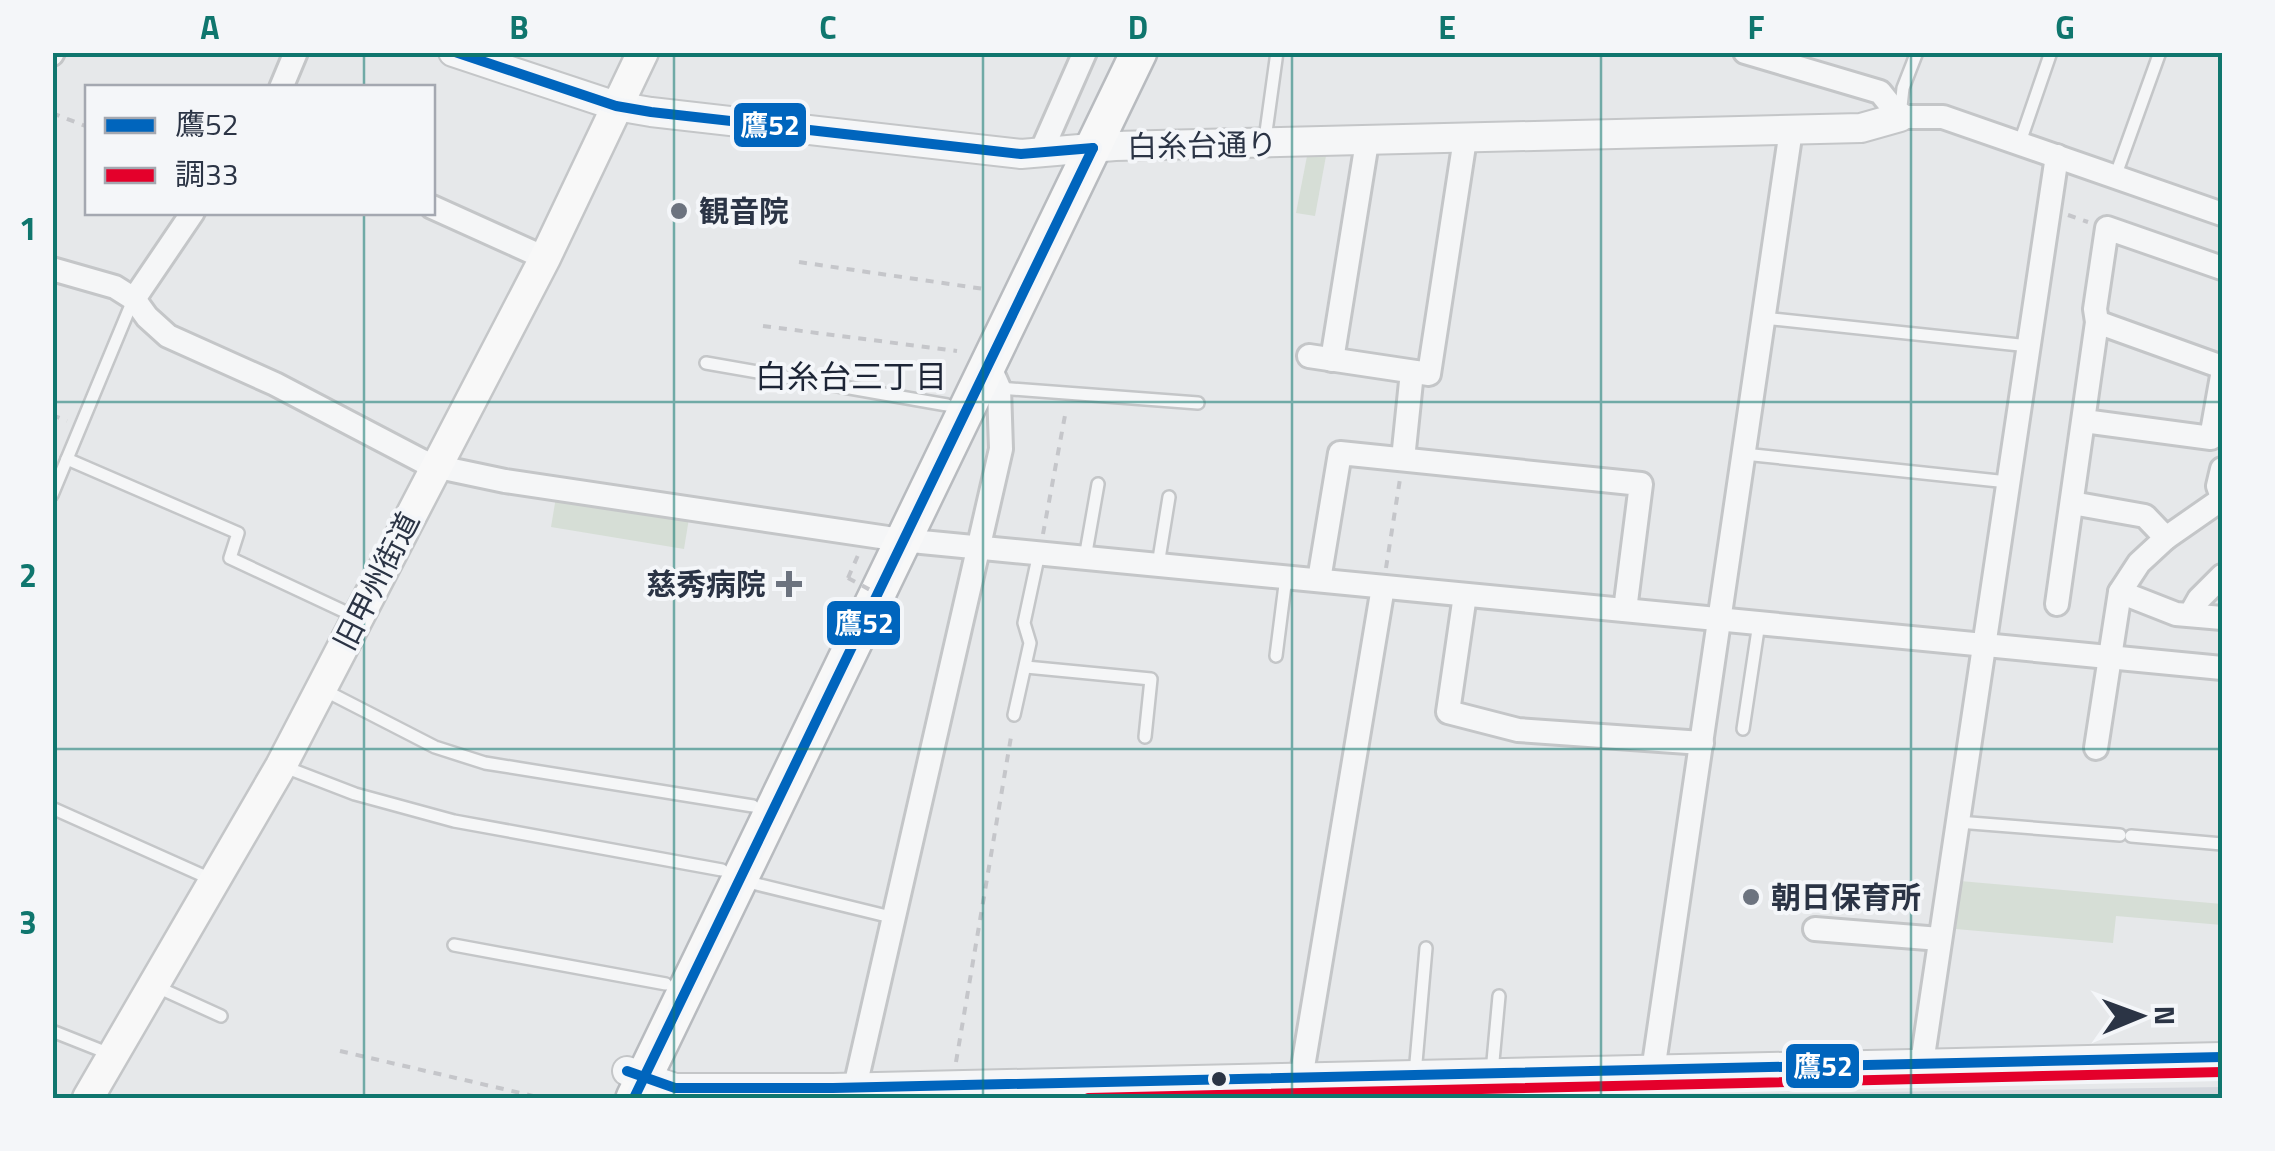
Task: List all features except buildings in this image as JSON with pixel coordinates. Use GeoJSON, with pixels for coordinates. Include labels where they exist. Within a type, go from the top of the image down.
{"type":"FeatureCollection","features":[{"type":"Feature","properties":{"kind":"highway"},"geometry":{"type":"LineString","coordinates":[[630,1086],[666,984],[731,875],[753,806],[1113,52]]}},
{"type":"Feature","properties":{"kind":"highway"},"geometry":{"type":"LineString","coordinates":[[630,1086],[731,875],[882,540],[981,367],[1067,150],[1138,52]]}},
{"type":"Feature","properties":{"kind":"main road","name":"旧甲州街道"},"geometry":{"type":"LineString","coordinates":[[90,1098],[281,766],[545,258],[643,52]]}},
{"type":"Feature","properties":{"kind":"street"},"geometry":{"type":"LineString","coordinates":[[282,85],[296,52]]}},
{"type":"Feature","properties":{"kind":"street","name":"白糸台通り"},"geometry":{"type":"LineString","coordinates":[[453,52],[616,106],[1021,154],[1862,128],[1900,116]]}},
{"type":"Feature","properties":{"kind":"street"},"geometry":{"type":"LineString","coordinates":[[1067,150],[1085,52]]}},
{"type":"Feature","properties":{"kind":"street"},"geometry":{"type":"LineString","coordinates":[[1745,52],[1880,92],[1900,116],[1943,117],[2222,214]]}},
{"type":"Feature","properties":{"kind":"street"},"geometry":{"type":"LineString","coordinates":[[1652,1071],[1791,130]]}},
{"type":"Feature","properties":{"kind":"street"},"geometry":{"type":"LineString","coordinates":[[1367,142],[1320,358],[1429,374],[1465,140]]}},
{"type":"Feature","properties":{"kind":"street"},"geometry":{"type":"LineString","coordinates":[[1922,1063],[2057,156]]}},
{"type":"Feature","properties":{"kind":"street"},"geometry":{"type":"LineString","coordinates":[[435,208],[545,258]]}},
{"type":"Feature","properties":{"kind":"street"},"geometry":{"type":"LineString","coordinates":[[134,299],[191,215]]}},
{"type":"Feature","properties":{"kind":"street"},"geometry":{"type":"LineString","coordinates":[[2056,604],[2098,322],[2095,309],[2107,228],[2222,268]]}},
{"type":"Feature","properties":{"kind":"street"},"geometry":{"type":"LineString","coordinates":[[52,268],[115,288],[134,299],[168,336],[275,384],[434,466],[504,481],[882,540],[2222,668]]}},
{"type":"Feature","properties":{"kind":"street"},"geometry":{"type":"LineString","coordinates":[[2098,322],[2222,367]]}},
{"type":"Feature","properties":{"kind":"street"},"geometry":{"type":"LineString","coordinates":[[855,1088],[1002,449],[981,367]]}},
{"type":"Feature","properties":{"kind":"street"},"geometry":{"type":"LineString","coordinates":[[1402,459],[1412,372]]}},
{"type":"Feature","properties":{"kind":"street"},"geometry":{"type":"LineString","coordinates":[[2084,421],[2211,438],[2222,376]]}},
{"type":"Feature","properties":{"kind":"street"},"geometry":{"type":"LineString","coordinates":[[1319,580],[1340,453],[1402,459],[1641,484],[1625,610]]}},
{"type":"Feature","properties":{"kind":"street"},"geometry":{"type":"LineString","coordinates":[[2096,748],[2120,592],[2140,563],[2166,538],[2222,498],[2218,486],[2222,469]]}},
{"type":"Feature","properties":{"kind":"street"},"geometry":{"type":"LineString","coordinates":[[2072,502],[2146,516],[2166,538]]}},
{"type":"Feature","properties":{"kind":"street"},"geometry":{"type":"LineString","coordinates":[[2190,616],[2199,599],[2222,576]]}},
{"type":"Feature","properties":{"kind":"street"},"geometry":{"type":"LineString","coordinates":[[1301,1079],[1382,587]]}},
{"type":"Feature","properties":{"kind":"street"},"geometry":{"type":"LineString","coordinates":[[2120,592],[2176,614],[2222,618]]}},
{"type":"Feature","properties":{"kind":"street"},"geometry":{"type":"LineString","coordinates":[[1465,595],[1448,712],[1518,730],[1702,743]]}},
{"type":"Feature","properties":{"kind":"street"},"geometry":{"type":"LineString","coordinates":[[1815,928],[1940,939]]}},
{"type":"Feature","properties":{"kind":"street"},"geometry":{"type":"LineString","coordinates":[[630,1086],[952,1086],[981,1092],[1301,1079],[2222,1058]]}},
{"type":"Feature","properties":{"kind":"lane"},"geometry":{"type":"LineString","coordinates":[[1265,144],[1277,52]]}},
{"type":"Feature","properties":{"kind":"lane"},"geometry":{"type":"LineString","coordinates":[[1900,116],[1904,88],[1917,52]]}},
{"type":"Feature","properties":{"kind":"lane"},"geometry":{"type":"LineString","coordinates":[[2020,142],[2050,52]]}},
{"type":"Feature","properties":{"kind":"lane"},"geometry":{"type":"LineString","coordinates":[[2115,177],[2160,52]]}},
{"type":"Feature","properties":{"kind":"lane"},"geometry":{"type":"LineString","coordinates":[[52,495],[134,299]]}},
{"type":"Feature","properties":{"kind":"lane"},"geometry":{"type":"LineString","coordinates":[[1763,318],[2028,346]]}},
{"type":"Feature","properties":{"kind":"lane"},"geometry":{"type":"LineString","coordinates":[[706,363],[947,405]]}},
{"type":"Feature","properties":{"kind":"lane"},"geometry":{"type":"LineString","coordinates":[[981,367],[1069,393],[1198,402]]}},
{"type":"Feature","properties":{"kind":"lane"},"geometry":{"type":"LineString","coordinates":[[1743,454],[2008,482]]}},
{"type":"Feature","properties":{"kind":"lane"},"geometry":{"type":"LineString","coordinates":[[67,459],[238,532],[230,558],[359,618]]}},
{"type":"Feature","properties":{"kind":"lane"},"geometry":{"type":"LineString","coordinates":[[1085,558],[1098,484]]}},
{"type":"Feature","properties":{"kind":"lane"},"geometry":{"type":"LineString","coordinates":[[1158,565],[1169,497]]}},
{"type":"Feature","properties":{"kind":"lane"},"geometry":{"type":"LineString","coordinates":[[1014,716],[1030,643],[1024,623],[1039,553]]}},
{"type":"Feature","properties":{"kind":"lane"},"geometry":{"type":"LineString","coordinates":[[1276,656],[1286,577]]}},
{"type":"Feature","properties":{"kind":"lane"},"geometry":{"type":"LineString","coordinates":[[1743,729],[1759,623]]}},
{"type":"Feature","properties":{"kind":"lane"},"geometry":{"type":"LineString","coordinates":[[1026,667],[1151,678],[1145,737]]}},
{"type":"Feature","properties":{"kind":"lane"},"geometry":{"type":"LineString","coordinates":[[321,689],[434,747],[485,763],[753,806]]}},
{"type":"Feature","properties":{"kind":"lane"},"geometry":{"type":"LineString","coordinates":[[281,766],[354,794],[454,821],[731,875],[895,918]]}},
{"type":"Feature","properties":{"kind":"lane"},"geometry":{"type":"LineString","coordinates":[[52,808],[214,881]]}},
{"type":"Feature","properties":{"kind":"lane"},"geometry":{"type":"LineString","coordinates":[[1958,822],[2222,844]]}},
{"type":"Feature","properties":{"kind":"lane"},"geometry":{"type":"LineString","coordinates":[[454,945],[666,984]]}},
{"type":"Feature","properties":{"kind":"lane"},"geometry":{"type":"LineString","coordinates":[[1415,1076],[1426,948]]}},
{"type":"Feature","properties":{"kind":"lane"},"geometry":{"type":"LineString","coordinates":[[155,986],[221,1016]]}},
{"type":"Feature","properties":{"kind":"lane"},"geometry":{"type":"LineString","coordinates":[[1492,1074],[1499,996]]}},
{"type":"Feature","properties":{"kind":"lane"},"geometry":{"type":"LineString","coordinates":[[52,1031],[114,1055]]}},
{"type":"Feature","properties":{"kind":"path"},"geometry":{"type":"LineString","coordinates":[[52,113],[85,126]]}},
{"type":"Feature","properties":{"kind":"path"},"geometry":{"type":"LineString","coordinates":[[2049,208],[2107,228]]}},
{"type":"Feature","properties":{"kind":"path"},"geometry":{"type":"LineString","coordinates":[[799,262],[984,289]]}},
{"type":"Feature","properties":{"kind":"path"},"geometry":{"type":"LineString","coordinates":[[763,326],[981,367]]}},
{"type":"Feature","properties":{"kind":"path"},"geometry":{"type":"LineString","coordinates":[[1039,553],[1069,393]]}},
{"type":"Feature","properties":{"kind":"path"},"geometry":{"type":"LineString","coordinates":[[1382,587],[1402,459]]}},
{"type":"Feature","properties":{"kind":"path"},"geometry":{"type":"LineString","coordinates":[[882,540],[848,578],[888,598]]}},
{"type":"Feature","properties":{"kind":"path"},"geometry":{"type":"LineString","coordinates":[[952,1086],[1014,716]]}},
{"type":"Feature","properties":{"kind":"path"},"geometry":{"type":"LineString","coordinates":[[340,1051],[542,1098]]}},
{"type":"Feature","properties":{"kind":"shaded area"},"geometry":{"type":"Polygon","coordinates":[[[1307,156],[1326,156],[1315,216],[1296,213],[1307,156]]]}},
{"type":"Feature","properties":{"kind":"shaded area"},"geometry":{"type":"Polygon","coordinates":[[[557,491],[690,512],[684,549],[551,527],[557,491]]]}},
{"type":"Feature","properties":{"kind":"shaded area"},"geometry":{"type":"Polygon","coordinates":[[[1960,881],[2222,904],[2222,925],[2116,916],[2113,943],[1956,929],[1960,881]]]}},
{"type":"Feature","properties":{"kind":"shaded area"},"geometry":{"type":"Polygon","coordinates":[[[2222,1087],[2222,1098],[1403,1098],[1736,1094],[2222,1087]]]}},
{"type":"Feature","properties":{"kind":"transit line","name":"鷹52"},"geometry":{"type":"LineString","coordinates":[[455,52],[616,106],[651,112],[1021,154],[1093,148]]}},
{"type":"Feature","properties":{"kind":"transit line","name":"鷹52"},"geometry":{"type":"LineString","coordinates":[[634,1098],[1093,148]]}},
{"type":"Feature","properties":{"kind":"transit line","name":"鷹52"},"geometry":{"type":"LineString","coordinates":[[627,1071],[675,1088],[833,1088],[2222,1057]]}},
{"type":"Feature","properties":{"kind":"transit line","name":"調33"},"geometry":{"type":"LineString","coordinates":[[1088,1098],[2222,1072]]}},
{"type":"Feature","properties":{"kind":"place","name":"観音院"},"geometry":{"type":"Point","coordinates":[679,211]}},
{"type":"Feature","properties":{"kind":"place","name":"慈秀病院"},"geometry":{"type":"Point","coordinates":[789,584]}},
{"type":"Feature","properties":{"kind":"place","name":"朝日保育所"},"geometry":{"type":"Point","coordinates":[1751,897]}},
{"type":"Feature","properties":{"kind":"district","name":"白糸台三丁目"},"geometry":{"type":"Point","coordinates":[851,376]}}]}
